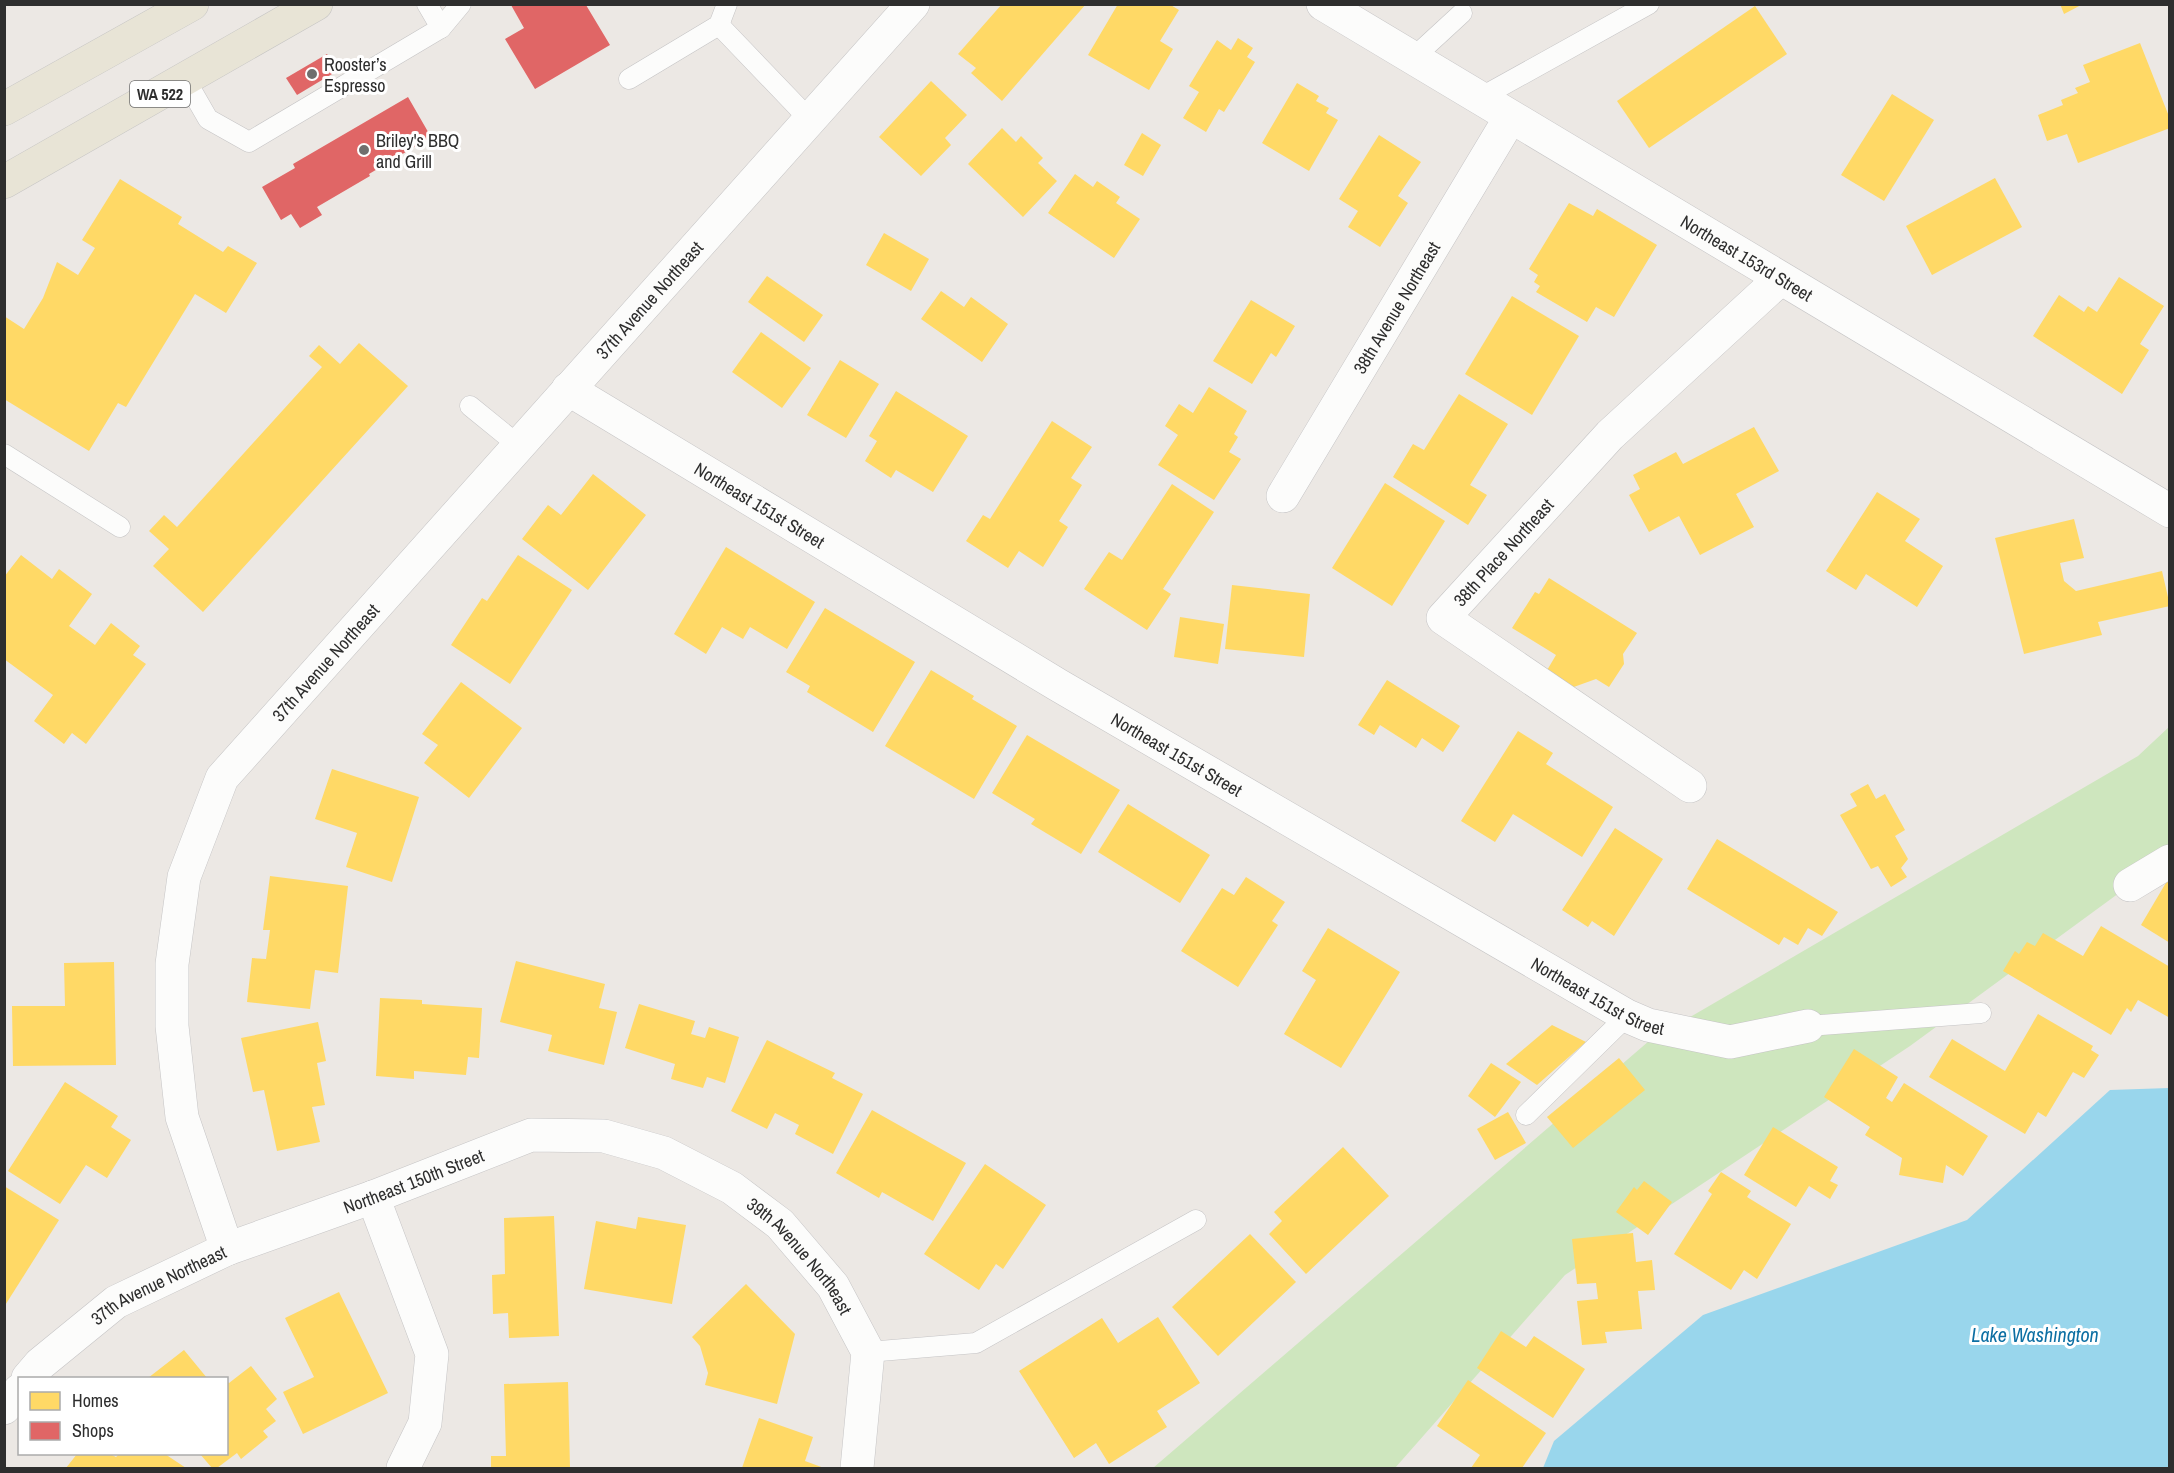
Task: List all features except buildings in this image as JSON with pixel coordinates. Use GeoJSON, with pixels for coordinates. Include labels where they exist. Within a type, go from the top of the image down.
{"type":"FeatureCollection","features":[{"type":"Feature","properties":{"kind":"main road","name":"WA 522"},"geometry":{"type":"LineString","coordinates":[[4,182],[316,4]]}},
{"type":"Feature","properties":{"kind":"main road"},"geometry":{"type":"LineString","coordinates":[[4,109],[176,8]]}},
{"type":"Feature","properties":{"kind":"street","name":"37th Avenue Northeast"},"geometry":{"type":"LineString","coordinates":[[29,1377],[40,1364],[116,1302],[227,1249],[182,1116],[172,1026],[171,964],[184,877],[222,777],[914,4]]}},
{"type":"Feature","properties":{"kind":"street","name":"Northeast 153rd Street"},"geometry":{"type":"LineString","coordinates":[[1323,4],[1478,99],[2169,511]]}},
{"type":"Feature","properties":{"kind":"street","name":"38th Avenue Northeast"},"geometry":{"type":"LineString","coordinates":[[1283,496],[1510,118]]}},
{"type":"Feature","properties":{"kind":"street","name":"38th Place Northeast"},"geometry":{"type":"LineString","coordinates":[[1690,786],[1443,618],[1610,435],[1780,279]]}},
{"type":"Feature","properties":{"kind":"street","name":"Northeast 151st Street"},"geometry":{"type":"LineString","coordinates":[[568,389],[1047,679],[1627,1016],[1648,1025],[1730,1042],[1808,1026]]}},
{"type":"Feature","properties":{"kind":"street"},"geometry":{"type":"LineString","coordinates":[[2130,885],[2169,861]]}},
{"type":"Feature","properties":{"kind":"street","name":"Northeast 150th Street"},"geometry":{"type":"LineString","coordinates":[[227,1249],[373,1197],[531,1135],[604,1136]]}},
{"type":"Feature","properties":{"kind":"street","name":"39th Avenue Northeast"},"geometry":{"type":"LineString","coordinates":[[604,1136],[664,1154],[732,1188],[780,1224],[833,1286],[868,1352]]}},
{"type":"Feature","properties":{"kind":"street"},"geometry":{"type":"LineString","coordinates":[[373,1197],[432,1354],[425,1424],[403,1468]]}},
{"type":"Feature","properties":{"kind":"street"},"geometry":{"type":"LineString","coordinates":[[857,1468],[868,1352]]}},
{"type":"Feature","properties":{"kind":"street"},"geometry":{"type":"LineString","coordinates":[[4,1408],[18,1392]]}},
{"type":"Feature","properties":{"kind":"lane"},"geometry":{"type":"LineString","coordinates":[[427,4],[441,28]]}},
{"type":"Feature","properties":{"kind":"lane"},"geometry":{"type":"LineString","coordinates":[[185,79],[208,119],[249,141],[441,28],[461,4]]}},
{"type":"Feature","properties":{"kind":"lane"},"geometry":{"type":"LineString","coordinates":[[629,79],[719,25],[727,4]]}},
{"type":"Feature","properties":{"kind":"lane"},"geometry":{"type":"LineString","coordinates":[[1478,99],[1649,4]]}},
{"type":"Feature","properties":{"kind":"lane"},"geometry":{"type":"LineString","coordinates":[[1412,58],[1462,13]]}},
{"type":"Feature","properties":{"kind":"lane"},"geometry":{"type":"LineString","coordinates":[[719,25],[810,120]]}},
{"type":"Feature","properties":{"kind":"lane"},"geometry":{"type":"LineString","coordinates":[[470,406],[518,445]]}},
{"type":"Feature","properties":{"kind":"lane"},"geometry":{"type":"LineString","coordinates":[[4,454],[120,527]]}},
{"type":"Feature","properties":{"kind":"lane"},"geometry":{"type":"LineString","coordinates":[[1808,1026],[1981,1013]]}},
{"type":"Feature","properties":{"kind":"lane"},"geometry":{"type":"LineString","coordinates":[[1526,1115],[1627,1016]]}},
{"type":"Feature","properties":{"kind":"lane"},"geometry":{"type":"LineString","coordinates":[[868,1352],[976,1343],[1196,1220]]}},
{"type":"Feature","properties":{"kind":"green space"},"geometry":{"type":"Polygon","coordinates":[[[2169,727],[2169,861],[2130,885],[1910,1046],[1565,1275],[1395,1468],[1153,1468],[1649,1041],[2138,756],[2169,727]]]}},
{"type":"Feature","properties":{"kind":"water","name":"Lake Washington"},"geometry":{"type":"Polygon","coordinates":[[[2169,1088],[2169,1468],[1543,1468],[1554,1441],[1703,1315],[1967,1220],[2110,1090],[2169,1088]]]}},
{"type":"Feature","properties":{"kind":"place","name":"Rooster’s Espresso"},"geometry":{"type":"Point","coordinates":[312,74]}},
{"type":"Feature","properties":{"kind":"place","name":"Briley's BBQ and Grill"},"geometry":{"type":"Point","coordinates":[364,150]}}]}
